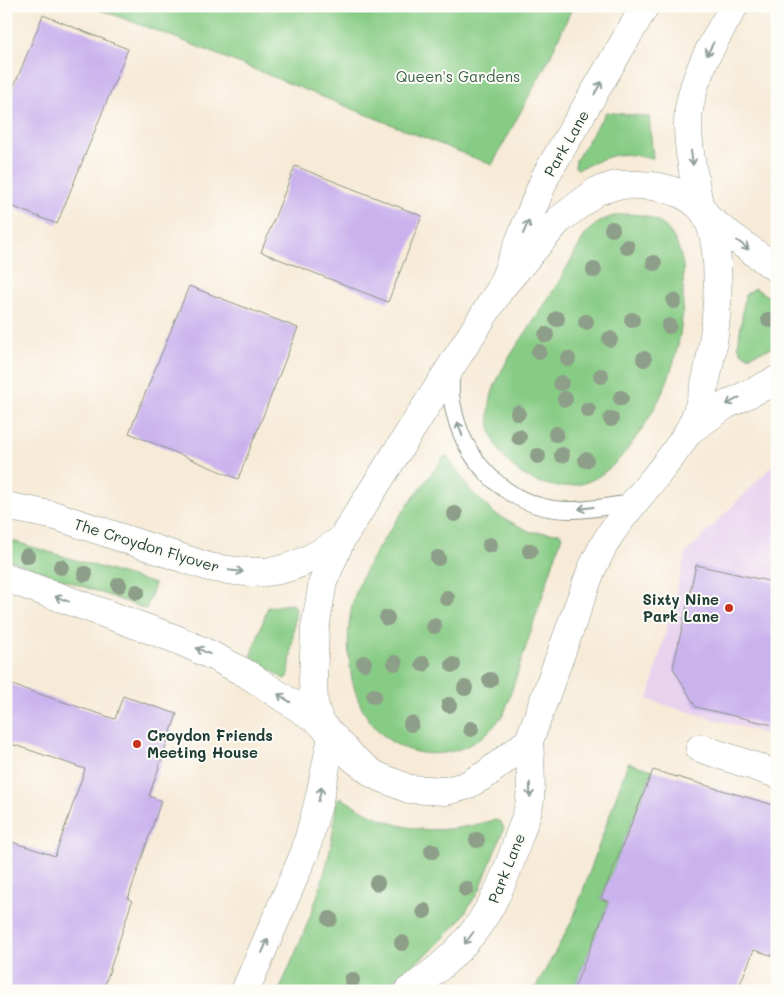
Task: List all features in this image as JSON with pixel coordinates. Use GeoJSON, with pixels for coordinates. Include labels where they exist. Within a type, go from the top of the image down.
{"type":"FeatureCollection","features":[{"type":"Feature","properties":{"kind":"main road","name":"Park Lane"},"geometry":{"type":"LineString","coordinates":[[501,288],[546,175],[645,6]]}},
{"type":"Feature","properties":{"kind":"main road"},"geometry":{"type":"LineString","coordinates":[[689,431],[709,366],[714,331],[718,264],[716,242],[704,212],[689,138],[689,110],[695,82],[708,51],[734,6]]}},
{"type":"Feature","properties":{"kind":"main road"},"geometry":{"type":"LineString","coordinates":[[245,991],[305,852],[319,800],[326,730],[314,704],[313,681],[316,628],[323,582],[341,540],[501,288],[559,220],[597,191],[617,185],[657,186],[678,193],[777,270]]}},
{"type":"Feature","properties":{"kind":"main road"},"geometry":{"type":"LineString","coordinates":[[6,578],[176,639],[214,656],[247,674],[326,730],[352,758],[375,775],[409,790],[426,792],[465,786],[485,775],[530,741],[591,571],[613,530],[689,431],[726,405],[777,380]]}},
{"type":"Feature","properties":{"kind":"main road","name":"The Croydon Flyover"},"geometry":{"type":"LineString","coordinates":[[6,506],[56,516],[209,567],[234,572],[264,573],[283,570],[310,561],[341,540]]}},
{"type":"Feature","properties":{"kind":"main road","name":"Park Lane"},"geometry":{"type":"LineString","coordinates":[[408,991],[448,962],[464,945],[480,925],[496,897],[514,853],[530,800],[530,741]]}},
{"type":"Feature","properties":{"kind":"main road"},"geometry":{"type":"LineString","coordinates":[[700,748],[777,774]]}},
{"type":"Feature","properties":{"kind":"lane"},"geometry":{"type":"LineString","coordinates":[[451,367],[452,401],[461,433],[482,469],[505,491],[524,501],[570,510],[634,503]]}},
{"type":"Feature","properties":{"kind":"shaded area","name":"Sixty Nine Park Lane"},"geometry":{"type":"Polygon","coordinates":[[[777,461],[777,737],[648,700],[686,553],[777,461]]]}},
{"type":"Feature","properties":{"kind":"green space","name":"Queen's Gardens"},"geometry":{"type":"Polygon","coordinates":[[[90,6],[573,6],[550,57],[492,165],[181,40],[90,6]]]}},
{"type":"Feature","properties":{"kind":"green space"},"geometry":{"type":"Polygon","coordinates":[[[606,112],[649,117],[653,158],[621,155],[606,158],[578,169],[575,167],[576,160],[606,112]]]}},
{"type":"Feature","properties":{"kind":"green space"},"geometry":{"type":"Polygon","coordinates":[[[626,214],[649,217],[658,221],[666,227],[677,244],[683,266],[683,274],[682,317],[676,356],[663,392],[654,409],[618,461],[606,471],[587,482],[568,486],[549,485],[532,479],[516,470],[503,456],[494,440],[489,422],[493,391],[504,366],[549,298],[585,235],[603,220],[626,214]]]}},
{"type":"Feature","properties":{"kind":"green space"},"geometry":{"type":"Polygon","coordinates":[[[755,288],[777,302],[777,346],[748,356],[742,353],[738,346],[745,295],[755,288]]]}},
{"type":"Feature","properties":{"kind":"green space"},"geometry":{"type":"Polygon","coordinates":[[[447,456],[470,490],[495,514],[531,532],[560,533],[562,536],[505,711],[493,727],[478,740],[461,748],[443,753],[424,753],[406,749],[389,740],[374,726],[365,714],[358,700],[350,669],[348,636],[352,606],[357,588],[377,549],[418,491],[443,458],[447,456]]]}},
{"type":"Feature","properties":{"kind":"green space"},"geometry":{"type":"Polygon","coordinates":[[[6,539],[155,584],[146,609],[6,559],[6,539]]]}},
{"type":"Feature","properties":{"kind":"green space"},"geometry":{"type":"Polygon","coordinates":[[[291,604],[296,607],[289,673],[288,677],[284,679],[251,656],[268,607],[291,604]]]}},
{"type":"Feature","properties":{"kind":"green space"},"geometry":{"type":"Polygon","coordinates":[[[628,763],[653,770],[601,899],[609,902],[573,991],[534,991],[573,919],[628,763]]]}},
{"type":"Feature","properties":{"kind":"green space"},"geometry":{"type":"Polygon","coordinates":[[[340,797],[360,809],[397,825],[433,830],[452,829],[495,820],[501,822],[504,828],[480,889],[461,919],[433,949],[379,991],[279,991],[308,922],[324,875],[334,827],[336,801],[340,797]]]}},
{"type":"Feature","properties":{"kind":"building"},"geometry":{"type":"Polygon","coordinates":[[[43,15],[128,49],[57,224],[6,204],[6,106],[43,15]]]}},
{"type":"Feature","properties":{"kind":"building"},"geometry":{"type":"Polygon","coordinates":[[[295,166],[422,216],[388,302],[261,252],[295,166]]]}},
{"type":"Feature","properties":{"kind":"building"},"geometry":{"type":"Polygon","coordinates":[[[189,286],[298,328],[238,479],[129,433],[189,286]]]}},
{"type":"Feature","properties":{"kind":"building","name":"Sixty Nine Park Lane"},"geometry":{"type":"Polygon","coordinates":[[[696,565],[777,583],[777,726],[696,707],[673,668],[696,565]]]}},
{"type":"Feature","properties":{"kind":"building"},"geometry":{"type":"Polygon","coordinates":[[[6,683],[115,719],[123,696],[177,714],[149,796],[161,801],[128,899],[132,901],[103,991],[6,991],[6,840],[55,856],[85,769],[6,742],[6,683]]]}},
{"type":"Feature","properties":{"kind":"building"},"geometry":{"type":"Polygon","coordinates":[[[653,770],[777,806],[777,957],[754,950],[737,991],[573,991],[609,902],[601,899],[653,770]]]}},
{"type":"Feature","properties":{"kind":"place","name":"Sixty Nine Park Lane"},"geometry":{"type":"Point","coordinates":[729,608]}},
{"type":"Feature","properties":{"kind":"place","name":"Croydon Friends Meeting House"},"geometry":{"type":"Point","coordinates":[137,744]}}]}
